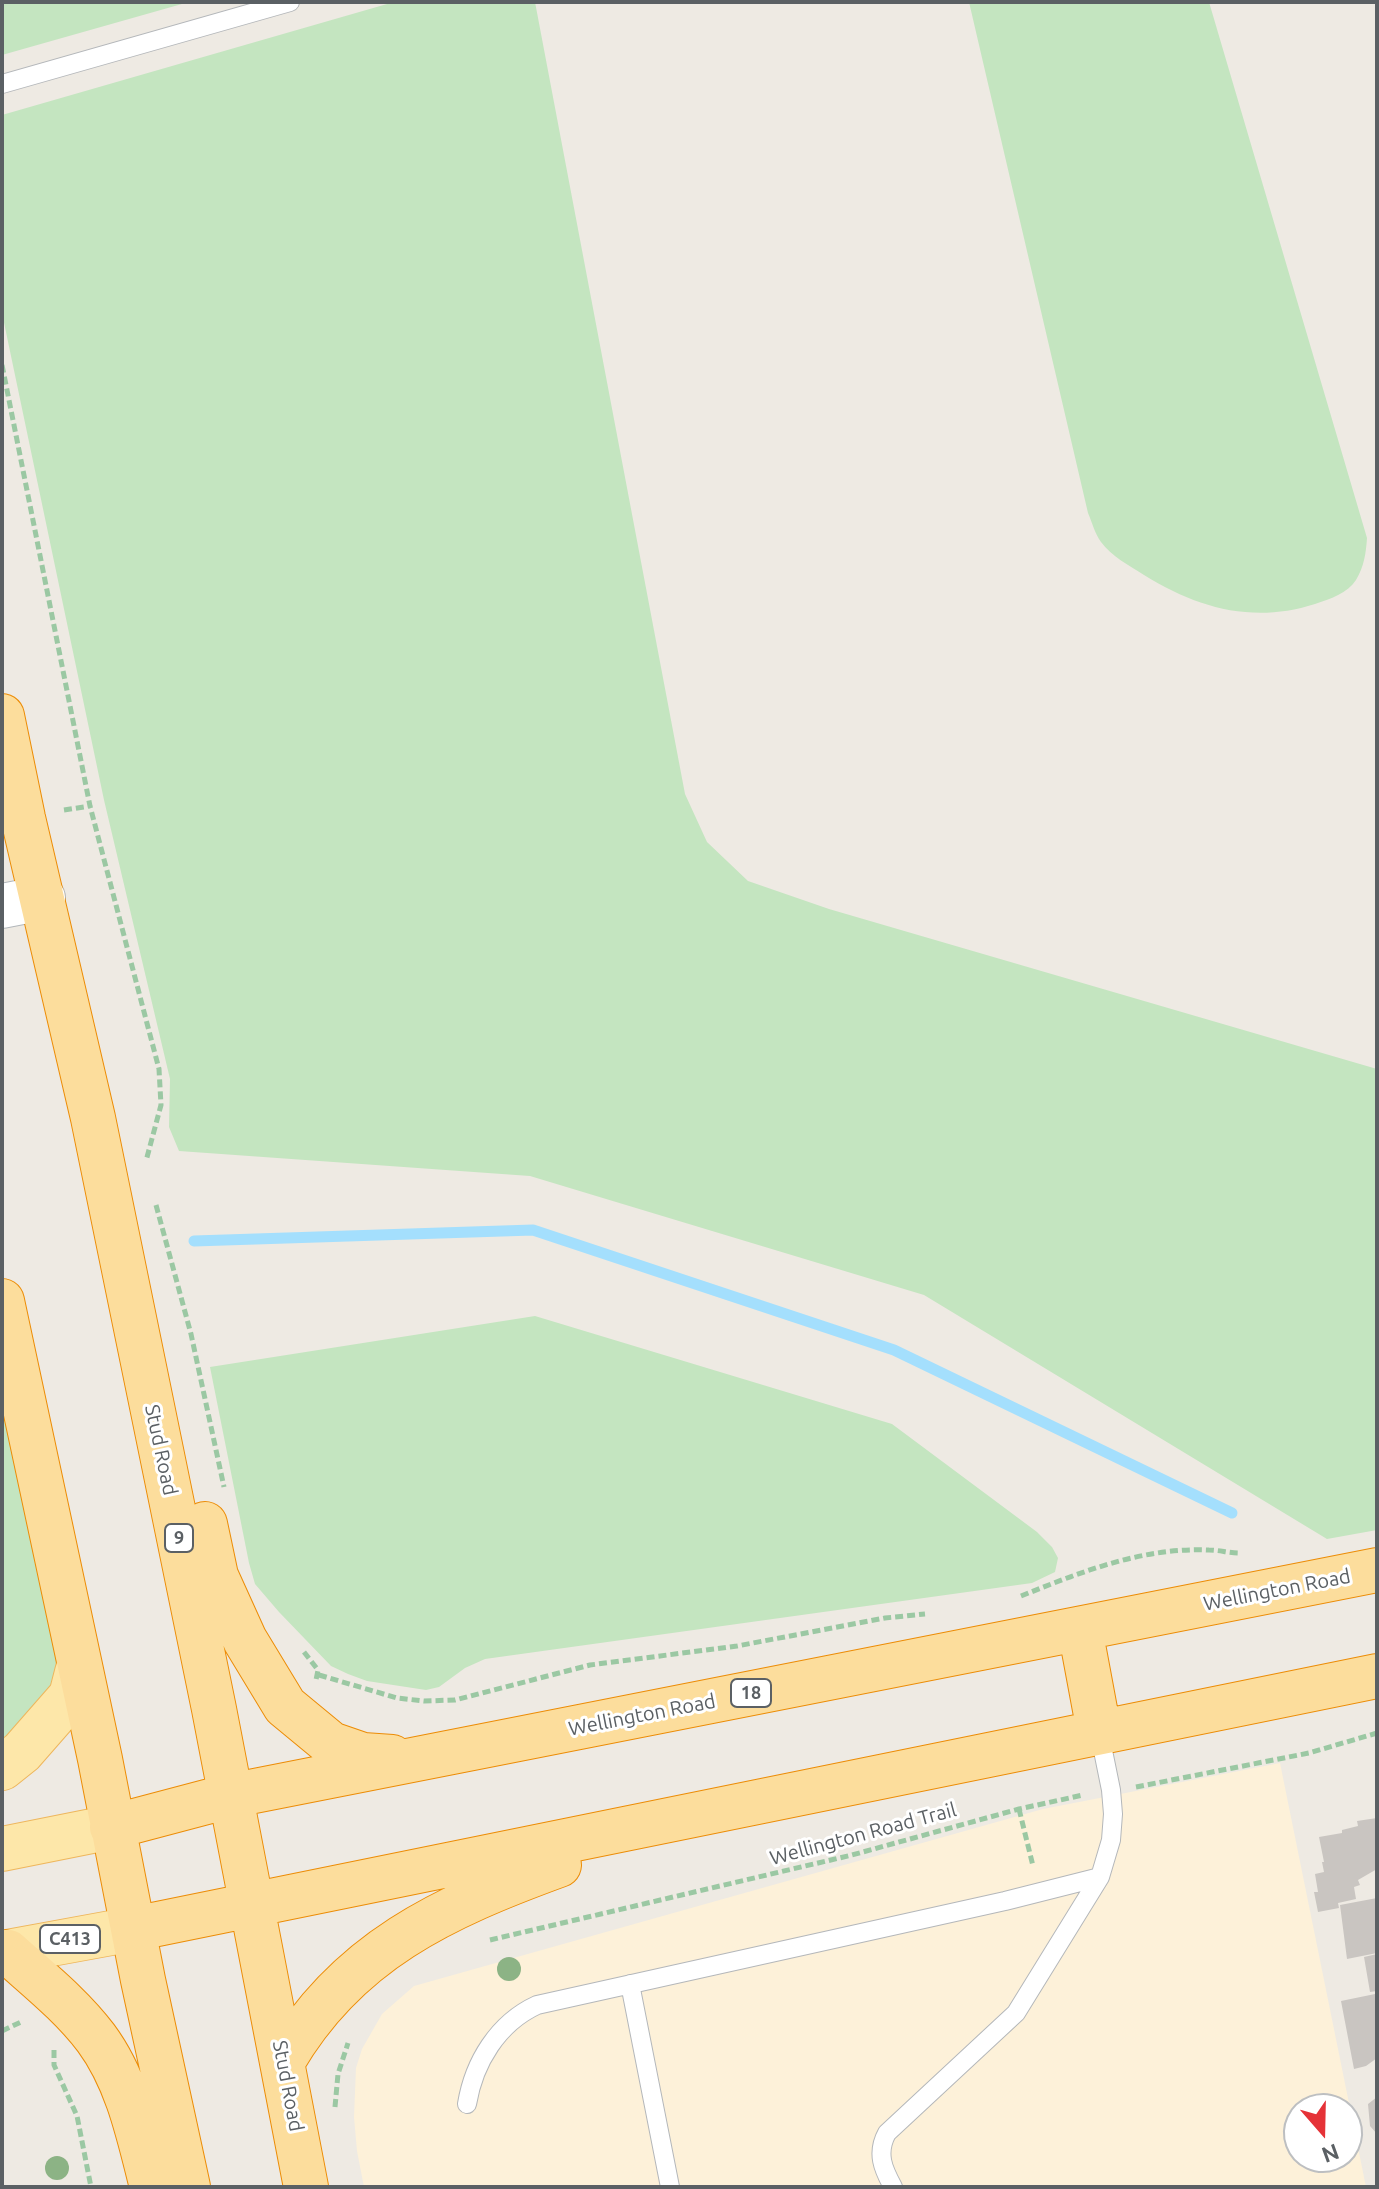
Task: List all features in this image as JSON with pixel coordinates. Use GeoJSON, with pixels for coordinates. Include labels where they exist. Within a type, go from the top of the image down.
{"type":"FeatureCollection","features":[{"type":"Feature","properties":{"kind":"highway","name":"Stud Road"},"geometry":{"type":"LineString","coordinates":[[2,716],[22,902],[93,1118],[211,1693],[306,2187]]}},
{"type":"Feature","properties":{"kind":"highway"},"geometry":{"type":"LineString","coordinates":[[126,1280],[172,1369],[216,1576],[245,1640],[285,1706],[331,1744],[363,1755],[422,1760]]}},
{"type":"Feature","properties":{"kind":"highway"},"geometry":{"type":"LineString","coordinates":[[2,1301],[188,2187]]}},
{"type":"Feature","properties":{"kind":"highway","name":"Wellington Road"},"geometry":{"type":"LineString","coordinates":[[112,1827],[229,1796],[1377,1570]]}},
{"type":"Feature","properties":{"kind":"highway"},"geometry":{"type":"LineString","coordinates":[[1080,1629],[1099,1731]]}},
{"type":"Feature","properties":{"kind":"highway"},"geometry":{"type":"LineString","coordinates":[[133,1929],[1377,1676]]}},
{"type":"Feature","properties":{"kind":"highway"},"geometry":{"type":"LineString","coordinates":[[283,2061],[315,2011],[333,1992],[410,1931],[509,1883],[696,1814]]}},
{"type":"Feature","properties":{"kind":"highway"},"geometry":{"type":"LineString","coordinates":[[5,1952],[75,2014],[113,2065],[126,2094],[152,2187]]}},
{"type":"Feature","properties":{"kind":"main road"},"geometry":{"type":"LineString","coordinates":[[2,1768],[22,1752],[71,1696],[79,1665]]}},
{"type":"Feature","properties":{"kind":"main road","name":"Wellington Road"},"geometry":{"type":"LineString","coordinates":[[2,1849],[112,1827]]}},
{"type":"Feature","properties":{"kind":"main road","name":"C413"},"geometry":{"type":"LineString","coordinates":[[5,1952],[133,1929]]}},
{"type":"Feature","properties":{"kind":"lane"},"geometry":{"type":"LineString","coordinates":[[2,84],[290,2]]}},
{"type":"Feature","properties":{"kind":"lane"},"geometry":{"type":"LineString","coordinates":[[893,2187],[882,2162],[883,2140],[887,2133],[1016,2013],[1100,1877],[1111,1840],[1111,1790],[1099,1731]]}},
{"type":"Feature","properties":{"kind":"lane"},"geometry":{"type":"LineString","coordinates":[[467,2104],[470,2085],[484,2055],[508,2023],[520,2013],[553,2000],[1100,1877]]}},
{"type":"Feature","properties":{"kind":"lane"},"geometry":{"type":"LineString","coordinates":[[630,1984],[670,2187]]}},
{"type":"Feature","properties":{"kind":"path"},"geometry":{"type":"LineString","coordinates":[[2,365],[90,806],[159,1069],[161,1105],[146,1154],[146,1167]]}},
{"type":"Feature","properties":{"kind":"path"},"geometry":{"type":"LineString","coordinates":[[154,1196],[191,1334],[224,1488]]}},
{"type":"Feature","properties":{"kind":"path"},"geometry":{"type":"LineString","coordinates":[[1010,1600],[1084,1570],[1141,1557],[1208,1550],[1249,1553]]}},
{"type":"Feature","properties":{"kind":"path"},"geometry":{"type":"LineString","coordinates":[[319,1675],[397,1698],[455,1700],[590,1665],[737,1646],[885,1618],[930,1613]]}},
{"type":"Feature","properties":{"kind":"path"},"geometry":{"type":"LineString","coordinates":[[285,1706],[314,1685],[319,1675],[300,1648]]}},
{"type":"Feature","properties":{"kind":"path","name":"Wellington Road Trail"},"geometry":{"type":"LineString","coordinates":[[483,1942],[852,1855],[1019,1809],[1309,1753],[1377,1733]]}},
{"type":"Feature","properties":{"kind":"path"},"geometry":{"type":"LineString","coordinates":[[1019,1809],[1039,1892]]}},
{"type":"Feature","properties":{"kind":"path"},"geometry":{"type":"LineString","coordinates":[[337,2120],[335,2094],[338,2074],[354,2032]]}},
{"type":"Feature","properties":{"kind":"path"},"geometry":{"type":"LineString","coordinates":[[54,2050],[54,2065],[77,2116],[91,2187]]}},
{"type":"Feature","properties":{"kind":"shaded area"},"geometry":{"type":"Polygon","coordinates":[[[1280,1763],[1347,2093],[1283,2093],[1283,2173],[1363,2172],[1366,2187],[364,2187],[354,2117],[356,2068],[362,2049],[382,2014],[414,1986],[1043,1809],[1280,1763]]]}},
{"type":"Feature","properties":{"kind":"green space"},"geometry":{"type":"Polygon","coordinates":[[[2,2],[189,2],[2,55],[2,2]]]}},
{"type":"Feature","properties":{"kind":"green space"},"geometry":{"type":"Polygon","coordinates":[[[394,2],[535,2],[685,794],[707,842],[748,881],[829,909],[1377,1069],[1377,1530],[1327,1539],[924,1295],[530,1176],[179,1151],[169,1127],[170,1079],[104,800],[2,313],[2,115],[394,2]]]}},
{"type":"Feature","properties":{"kind":"green space"},"geometry":{"type":"Polygon","coordinates":[[[969,2],[1209,2],[1367,538],[1361,570],[1353,585],[1343,592],[1292,610],[1270,613],[1226,609],[1164,587],[1115,556],[1099,539],[1088,513],[969,2]]]}},
{"type":"Feature","properties":{"kind":"green space"},"geometry":{"type":"Polygon","coordinates":[[[2,1301],[79,1665],[2,1768],[2,1301]]]}},
{"type":"Feature","properties":{"kind":"green space"},"geometry":{"type":"Polygon","coordinates":[[[535,1316],[892,1424],[1037,1532],[1058,1558],[1055,1572],[1032,1583],[485,1659],[465,1668],[439,1687],[426,1690],[367,1681],[331,1666],[255,1584],[210,1367],[535,1316]]]}},
{"type":"Feature","properties":{"kind":"building"},"geometry":{"type":"Polygon","coordinates":[[[1377,1818],[1377,1869],[1358,1880],[1360,1885],[1354,1887],[1356,1899],[1338,1903],[1339,1908],[1318,1912],[1314,1892],[1318,1892],[1315,1874],[1324,1872],[1319,1837],[1342,1833],[1342,1830],[1358,1826],[1357,1821],[1377,1818]]]}},
{"type":"Feature","properties":{"kind":"building"},"geometry":{"type":"Polygon","coordinates":[[[1377,1898],[1377,1953],[1347,1959],[1340,1905],[1377,1898]]]}},
{"type":"Feature","properties":{"kind":"building"},"geometry":{"type":"Polygon","coordinates":[[[1377,1954],[1377,1991],[1370,1992],[1364,1957],[1377,1954]]]}},
{"type":"Feature","properties":{"kind":"building"},"geometry":{"type":"Polygon","coordinates":[[[1375,1994],[1377,2058],[1366,2066],[1354,2069],[1341,2001],[1375,1994]]]}},
{"type":"Feature","properties":{"kind":"building"},"geometry":{"type":"Polygon","coordinates":[[[1377,2097],[1377,2134],[1370,2126],[1368,2104],[1377,2097]]]}},
{"type":"Feature","properties":{"kind":"waterway"},"geometry":{"type":"LineString","coordinates":[[194,1241],[533,1230],[894,1350],[1232,1513]]}}]}
